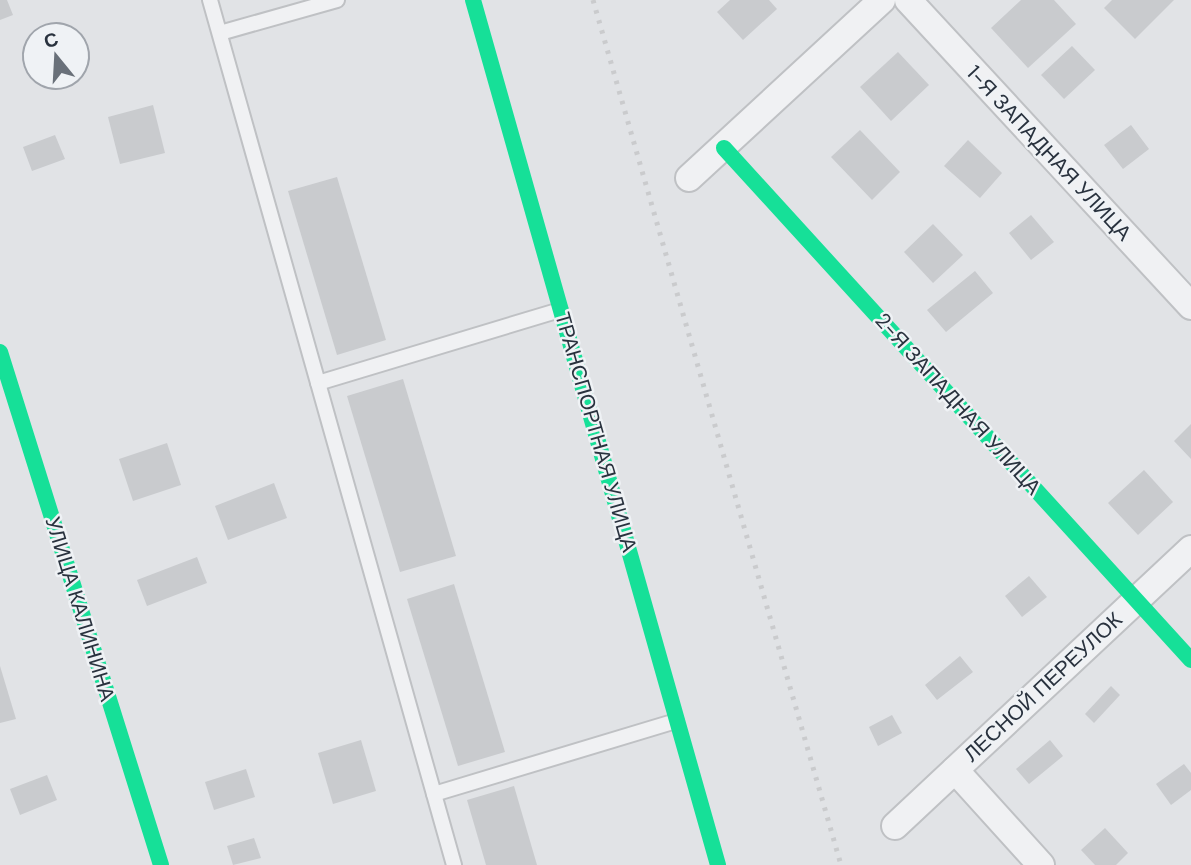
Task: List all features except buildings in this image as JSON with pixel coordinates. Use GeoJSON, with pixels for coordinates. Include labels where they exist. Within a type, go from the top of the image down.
{"type":"FeatureCollection","features":[{"type":"Feature","properties":{"kind":"street","name":"ТРАНСПОРТНАЯ УЛИЦА"},"geometry":{"type":"LineString","coordinates":[[473,0],[719,865]]}},
{"type":"Feature","properties":{"kind":"street"},"geometry":{"type":"LineString","coordinates":[[690,178],[882,0]]}},
{"type":"Feature","properties":{"kind":"street","name":"1-Я ЗАПАДНАЯ УЛИЦА"},"geometry":{"type":"LineString","coordinates":[[908,0],[1191,306]]}},
{"type":"Feature","properties":{"kind":"street","name":"2-Я ЗАПАДНАЯ УЛИЦА"},"geometry":{"type":"LineString","coordinates":[[724,148],[1191,660]]}},
{"type":"Feature","properties":{"kind":"street","name":"УЛИЦА КАЛИНИНА"},"geometry":{"type":"LineString","coordinates":[[0,352],[161,865]]}},
{"type":"Feature","properties":{"kind":"street","name":"ЛЕСНОЙ ПЕРЕУЛОК"},"geometry":{"type":"LineString","coordinates":[[895,826],[1191,549]]}},
{"type":"Feature","properties":{"kind":"street"},"geometry":{"type":"LineString","coordinates":[[955,769],[1041,865]]}},
{"type":"Feature","properties":{"kind":"lane"},"geometry":{"type":"LineString","coordinates":[[210,0],[454,865]]}},
{"type":"Feature","properties":{"kind":"lane"},"geometry":{"type":"LineString","coordinates":[[220,33],[337,0]]}},
{"type":"Feature","properties":{"kind":"lane"},"geometry":{"type":"LineString","coordinates":[[318,383],[561,310]]}},
{"type":"Feature","properties":{"kind":"lane"},"geometry":{"type":"LineString","coordinates":[[434,794],[677,720]]}},
{"type":"Feature","properties":{"kind":"railway"},"geometry":{"type":"LineString","coordinates":[[593,0],[841,865]]}},
{"type":"Feature","properties":{"kind":"traffic: fast"},"geometry":{"type":"LineString","coordinates":[[473,0],[718,865]]}},
{"type":"Feature","properties":{"kind":"traffic: fast"},"geometry":{"type":"LineString","coordinates":[[724,148],[1191,660]]}},
{"type":"Feature","properties":{"kind":"traffic: fast"},"geometry":{"type":"LineString","coordinates":[[0,352],[161,865]]}}]}
